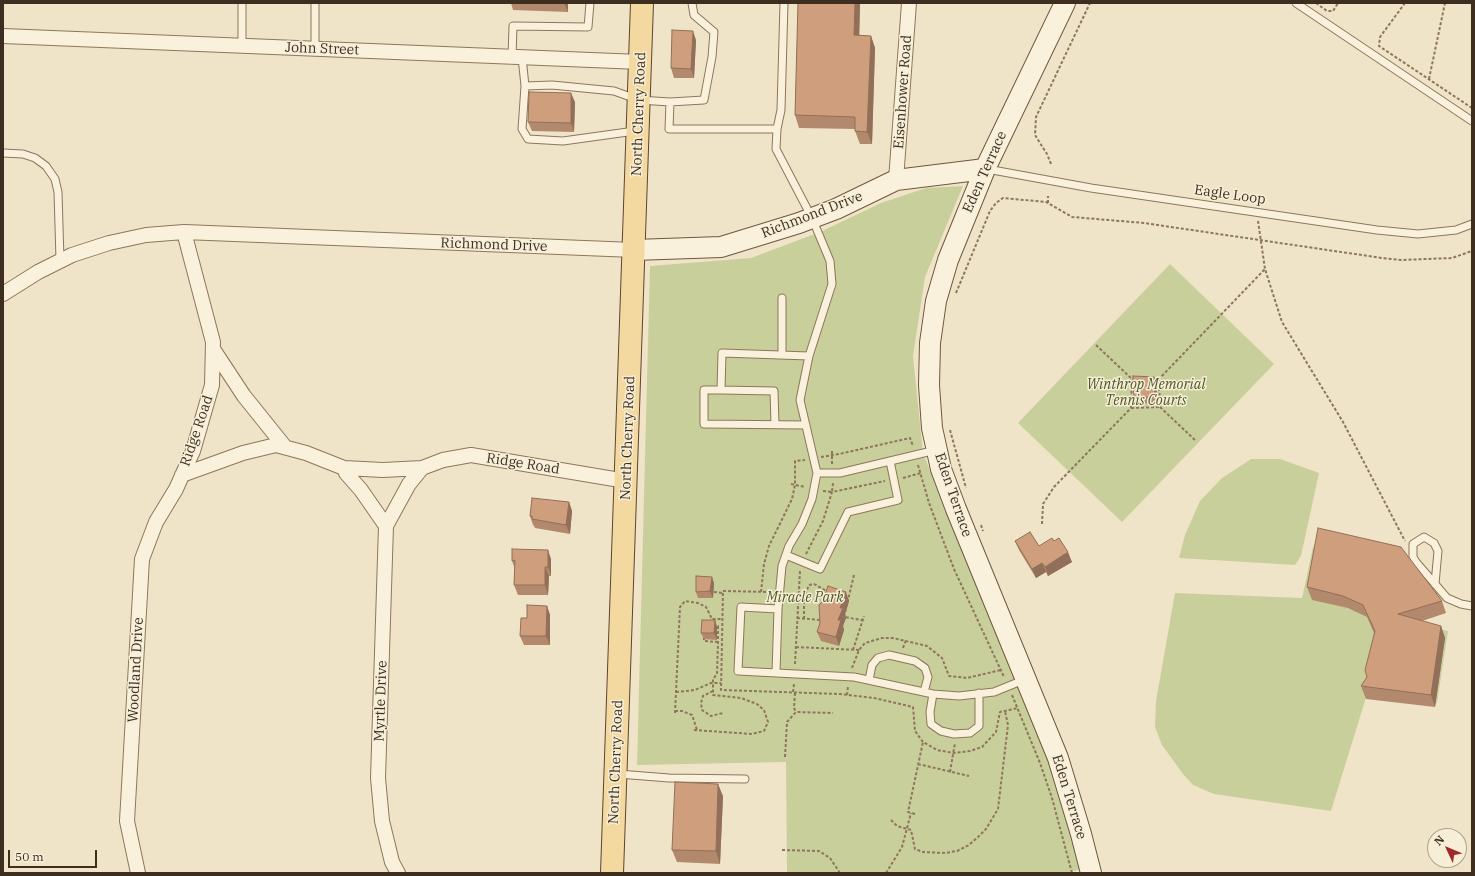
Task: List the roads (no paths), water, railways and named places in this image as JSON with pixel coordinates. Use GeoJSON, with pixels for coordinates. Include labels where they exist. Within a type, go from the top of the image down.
{"type":"FeatureCollection","features":[{"type":"Feature","properties":{"kind":"main road","name":"North Cherry Road"},"geometry":{"type":"LineString","coordinates":[[612,873],[642,3]]}},
{"type":"Feature","properties":{"kind":"street","name":"Eisenhower Road"},"geometry":{"type":"LineString","coordinates":[[896,180],[910,3]]}},
{"type":"Feature","properties":{"kind":"street","name":"Eden Terrace"},"geometry":{"type":"LineString","coordinates":[[1065,3],[985,169],[948,260],[936,301],[930,343],[928,385],[932,428],[941,469],[956,510],[1058,758],[1091,873]]}},
{"type":"Feature","properties":{"kind":"street","name":"John Street"},"geometry":{"type":"LineString","coordinates":[[3,36],[640,62]]}},
{"type":"Feature","properties":{"kind":"street","name":"Richmond Drive"},"geometry":{"type":"LineString","coordinates":[[3,294],[60,260],[109,243],[146,235],[184,232],[634,250],[721,247],[760,236],[812,218],[896,180],[985,169]]}},
{"type":"Feature","properties":{"kind":"street","name":"Ridge Road"},"geometry":{"type":"LineString","coordinates":[[182,475],[193,451],[212,385],[213,349],[213,342],[184,232]]}},
{"type":"Feature","properties":{"kind":"street","name":"Ridge Road"},"geometry":{"type":"LineString","coordinates":[[213,349],[244,396],[285,447]]}},
{"type":"Feature","properties":{"kind":"street","name":"Ridge Road"},"geometry":{"type":"LineString","coordinates":[[182,475],[243,453],[276,445],[306,453],[344,468],[383,470],[422,468],[443,460],[471,455],[626,481]]}},
{"type":"Feature","properties":{"kind":"street"},"geometry":{"type":"LineString","coordinates":[[344,468],[346,474],[361,490],[386,526],[410,484],[422,468]]}},
{"type":"Feature","properties":{"kind":"street","name":"Woodland Drive"},"geometry":{"type":"LineString","coordinates":[[138,873],[127,821],[142,559],[156,522],[182,475]]}},
{"type":"Feature","properties":{"kind":"street","name":"Myrtle Drive"},"geometry":{"type":"LineString","coordinates":[[386,526],[378,778],[382,821],[392,862],[398,873]]}},
{"type":"Feature","properties":{"kind":"lane"},"geometry":{"type":"LineString","coordinates":[[242,3],[242,46]]}},
{"type":"Feature","properties":{"kind":"lane"},"geometry":{"type":"LineString","coordinates":[[315,3],[315,49]]}},
{"type":"Feature","properties":{"kind":"lane"},"geometry":{"type":"LineString","coordinates":[[590,3],[588,27],[513,26],[517,57],[525,86],[522,129],[528,139],[563,141],[587,136],[638,131]]}},
{"type":"Feature","properties":{"kind":"lane"},"geometry":{"type":"LineString","coordinates":[[525,86],[552,85],[614,91],[639,100],[670,102],[704,100],[712,57],[714,32],[694,15],[692,3]]}},
{"type":"Feature","properties":{"kind":"lane"},"geometry":{"type":"LineString","coordinates":[[776,673],[780,581],[786,555],[812,499],[817,473],[800,400],[809,356],[832,284],[830,261],[812,218],[776,148],[777,129],[781,110],[784,3]]}},
{"type":"Feature","properties":{"kind":"lane"},"geometry":{"type":"LineString","coordinates":[[1296,3],[1472,121]]}},
{"type":"Feature","properties":{"kind":"lane"},"geometry":{"type":"LineString","coordinates":[[670,102],[669,129],[777,129]]}},
{"type":"Feature","properties":{"kind":"lane"},"geometry":{"type":"LineString","coordinates":[[3,153],[23,154],[35,158],[46,166],[55,179],[58,192],[60,260]]}},
{"type":"Feature","properties":{"kind":"lane","name":"Eagle Loop"},"geometry":{"type":"LineString","coordinates":[[985,169],[1091,188],[1384,231],[1418,234],[1456,230],[1472,224]]}},
{"type":"Feature","properties":{"kind":"lane"},"geometry":{"type":"LineString","coordinates":[[782,298],[782,355]]}},
{"type":"Feature","properties":{"kind":"lane"},"geometry":{"type":"LineString","coordinates":[[721,390],[722,353],[809,356]]}},
{"type":"Feature","properties":{"kind":"lane"},"geometry":{"type":"LineString","coordinates":[[775,424],[774,391],[704,390],[704,424],[775,424],[806,426]]}},
{"type":"Feature","properties":{"kind":"lane"},"geometry":{"type":"LineString","coordinates":[[817,473],[840,473],[937,450]]}},
{"type":"Feature","properties":{"kind":"lane"},"geometry":{"type":"LineString","coordinates":[[786,555],[820,569],[848,512],[898,500],[890,461]]}},
{"type":"Feature","properties":{"kind":"lane"},"geometry":{"type":"LineString","coordinates":[[1435,584],[1438,550],[1434,543],[1424,537],[1418,540],[1413,546],[1413,557],[1435,584],[1447,598],[1472,606]]}},
{"type":"Feature","properties":{"kind":"lane"},"geometry":{"type":"LineString","coordinates":[[778,609],[741,607],[738,671],[854,677],[933,694],[958,696],[994,692],[1026,679]]}},
{"type":"Feature","properties":{"kind":"lane"},"geometry":{"type":"LineString","coordinates":[[869,680],[872,665],[878,658],[888,655],[915,661],[925,668],[928,677],[924,692]]}},
{"type":"Feature","properties":{"kind":"lane"},"geometry":{"type":"LineString","coordinates":[[933,694],[930,712],[931,724],[941,731],[954,734],[970,734],[979,726],[979,693]]}},
{"type":"Feature","properties":{"kind":"lane"},"geometry":{"type":"LineString","coordinates":[[616,774],[669,778],[745,779]]}},
{"type":"Feature","properties":{"kind":"park label","name":"Winthrop Memorial Tennis Courts"},"geometry":{"type":"Point","coordinates":[1146,394]}},
{"type":"Feature","properties":{"kind":"park label","name":"Miracle Park"},"geometry":{"type":"Point","coordinates":[805,598]}}]}
